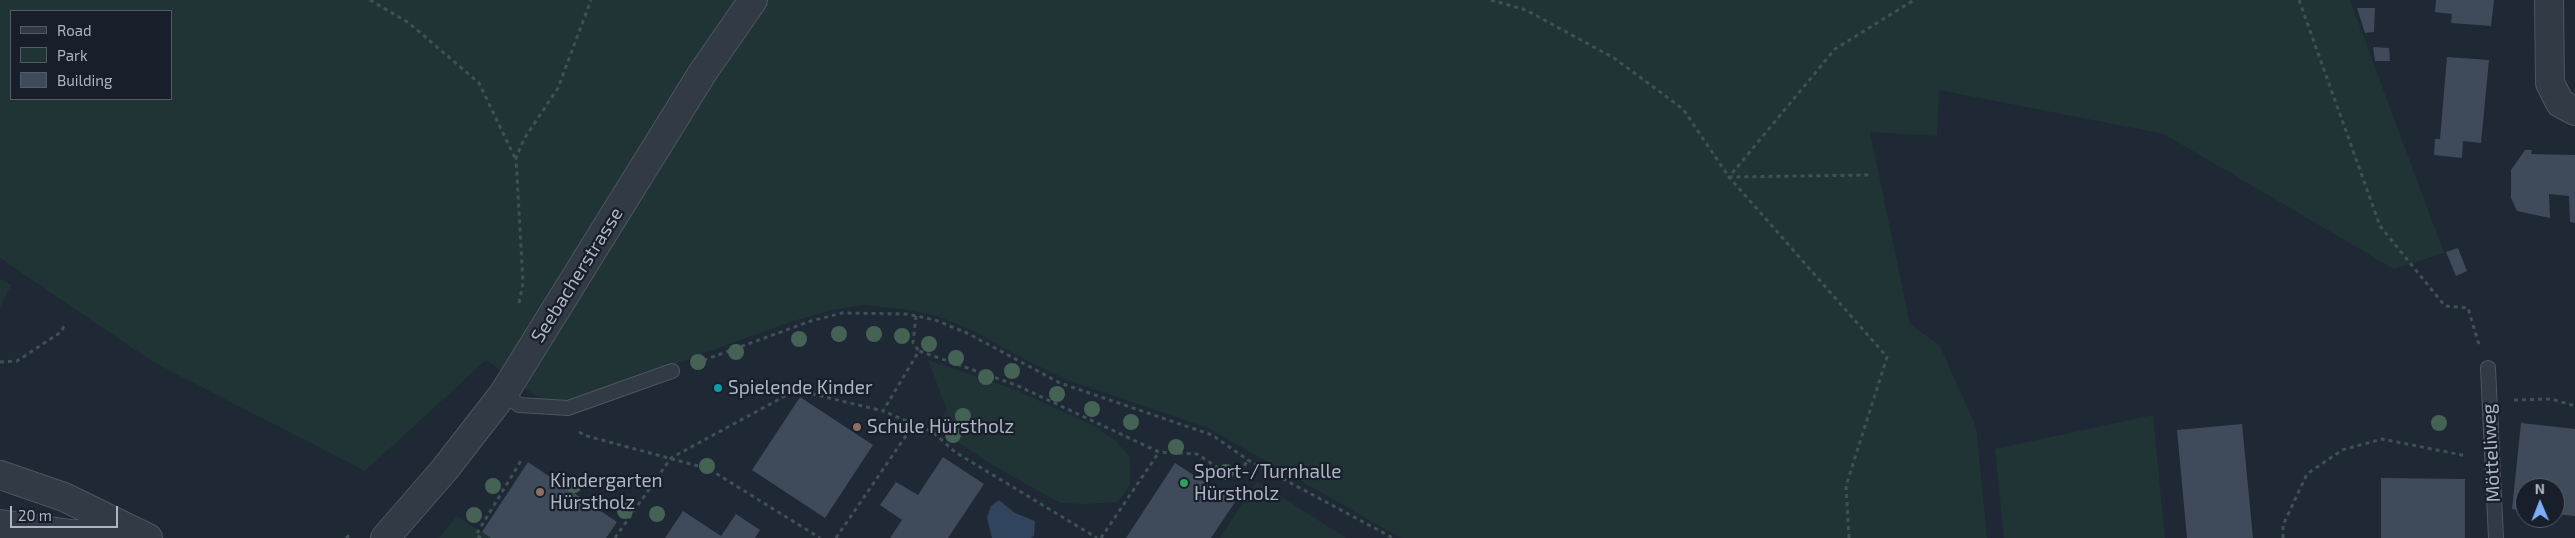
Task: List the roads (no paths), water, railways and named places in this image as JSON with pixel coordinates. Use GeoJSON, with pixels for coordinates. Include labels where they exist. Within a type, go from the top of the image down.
{"type":"FeatureCollection","features":[{"type":"Feature","properties":{"kind":"street","name":"Seebacherstrasse"},"geometry":{"type":"LineString","coordinates":[[385,538],[445,468],[504,394],[703,72],[753,0]]}},
{"type":"Feature","properties":{"kind":"street"},"geometry":{"type":"LineString","coordinates":[[2549,0],[2550,82],[2560,103],[2575,111]]}},
{"type":"Feature","properties":{"kind":"street"},"geometry":{"type":"LineString","coordinates":[[0,475],[64,497],[142,536]]}},
{"type":"Feature","properties":{"kind":"street"},"geometry":{"type":"LineString","coordinates":[[0,524],[71,534],[142,536]]}},
{"type":"Feature","properties":{"kind":"lane","name":"Mötteliweg"},"geometry":{"type":"LineString","coordinates":[[2488,368],[2490,461],[2496,538]]}},
{"type":"Feature","properties":{"kind":"lane"},"geometry":{"type":"LineString","coordinates":[[504,394],[520,405],[568,408],[672,372]]}},
{"type":"Feature","properties":{"kind":"water"},"geometry":{"type":"Polygon","coordinates":[[[999,500],[1015,513],[1035,521],[1034,536],[1031,538],[992,538],[987,518],[991,506],[999,500]]]}},
{"type":"Feature","properties":{"kind":"place","name":"Spielende Kinder"},"geometry":{"type":"Point","coordinates":[718,388]}},
{"type":"Feature","properties":{"kind":"place","name":"Schule Hürstholz"},"geometry":{"type":"Point","coordinates":[857,427]}},
{"type":"Feature","properties":{"kind":"place","name":"Sport-/Turnhalle Hürstholz"},"geometry":{"type":"Point","coordinates":[1184,483]}},
{"type":"Feature","properties":{"kind":"place","name":"Kindergarten Hürstholz"},"geometry":{"type":"Point","coordinates":[540,492]}}]}
